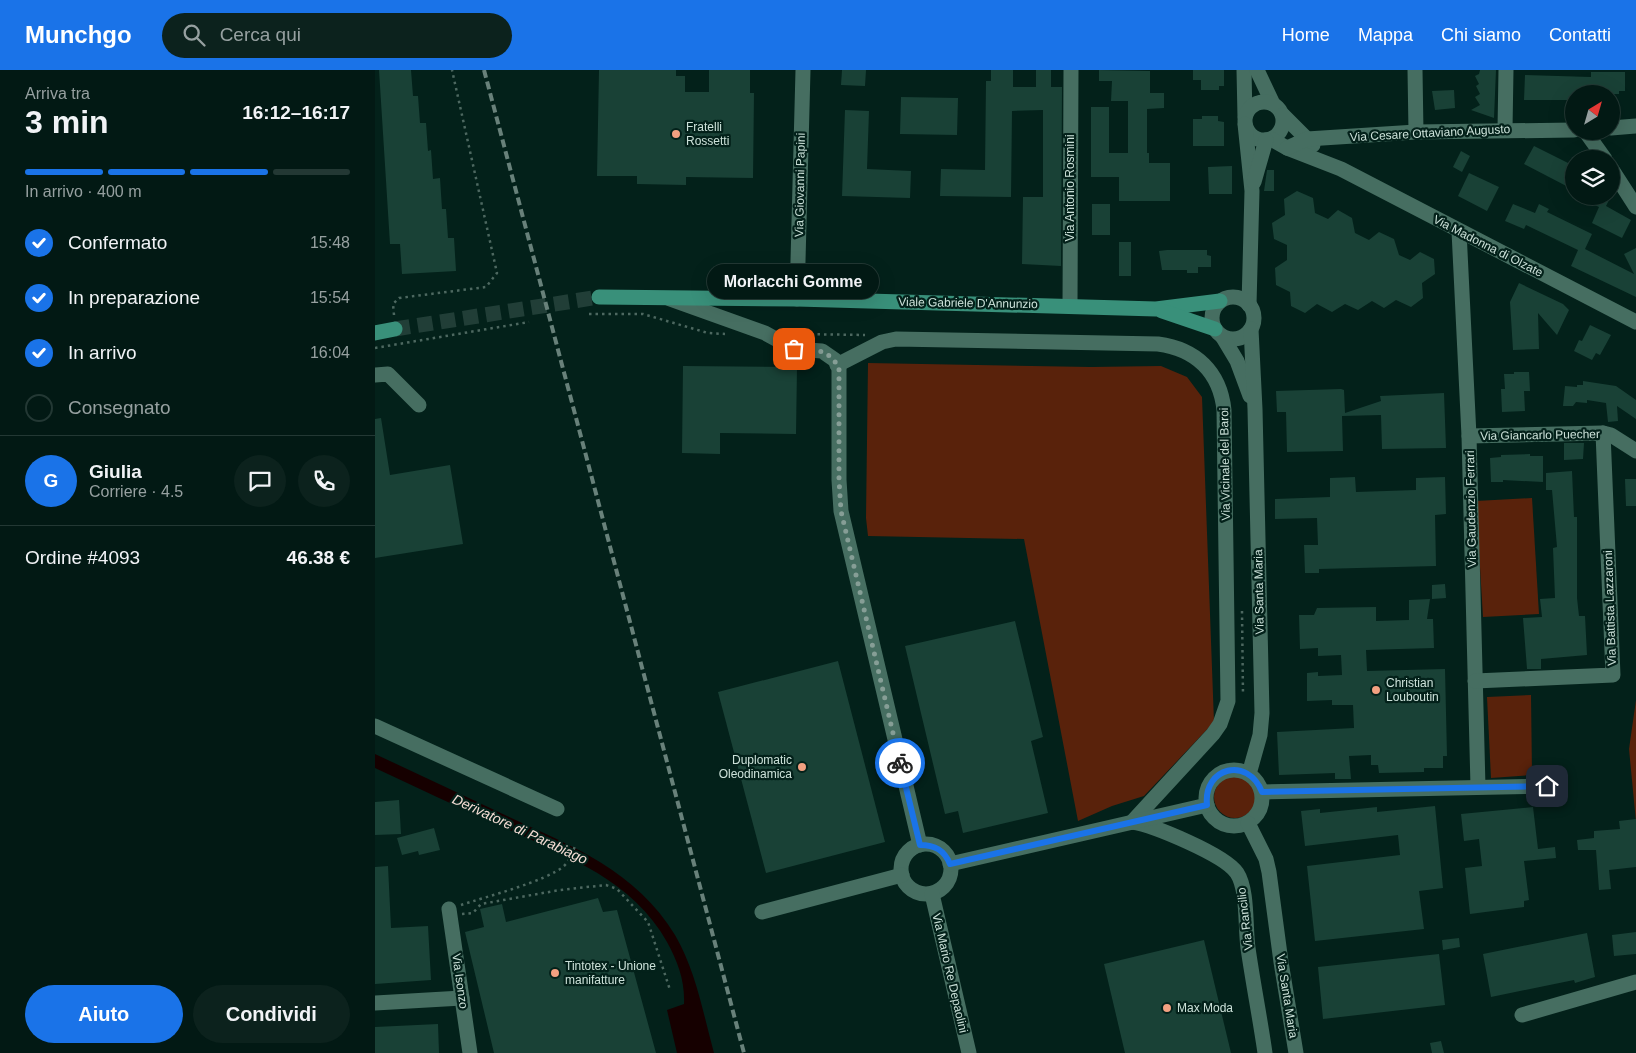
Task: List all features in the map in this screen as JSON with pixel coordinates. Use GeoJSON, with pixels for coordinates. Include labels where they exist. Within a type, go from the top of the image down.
{"type":"FeatureCollection","features":[{"type":"Feature","properties":{"kind":"main road","name":"Viale Gabriele D'Annunzio"},"geometry":{"type":"LineString","coordinates":[[599,298],[797,299],[1156,309],[1225,299]]}},
{"type":"Feature","properties":{"kind":"main road","name":"Viale Gabriele D'Annunzio"},"geometry":{"type":"LineString","coordinates":[[1156,309],[1218,333]]}},
{"type":"Feature","properties":{"kind":"main road"},"geometry":{"type":"LineString","coordinates":[[375,333],[395,329]]}},
{"type":"Feature","properties":{"kind":"street","name":"Via Giovanni Papini"},"geometry":{"type":"LineString","coordinates":[[797,299],[803,70]]}},
{"type":"Feature","properties":{"kind":"street","name":"Via Antonio Rosmini"},"geometry":{"type":"LineString","coordinates":[[1070,306],[1071,70]]}},
{"type":"Feature","properties":{"kind":"street","name":"Via Santa Maria"},"geometry":{"type":"LineString","coordinates":[[1244,70],[1245,120],[1252,191],[1249,305],[1253,313],[1251,329],[1255,409],[1261,713],[1260,735],[1249,774]]}},
{"type":"Feature","properties":{"kind":"street"},"geometry":{"type":"LineString","coordinates":[[1257,70],[1278,109]]}},
{"type":"Feature","properties":{"kind":"street"},"geometry":{"type":"LineString","coordinates":[[1415,70],[1417,132]]}},
{"type":"Feature","properties":{"kind":"street"},"geometry":{"type":"LineString","coordinates":[[1505,129],[1506,70]]}},
{"type":"Feature","properties":{"kind":"street"},"geometry":{"type":"LineString","coordinates":[[1268,139],[1253,136],[1245,120],[1248,110],[1259,102],[1278,109]]}},
{"type":"Feature","properties":{"kind":"street","name":"Via Santa Maria"},"geometry":{"type":"LineString","coordinates":[[1252,191],[1268,139],[1281,129],[1278,109]]}},
{"type":"Feature","properties":{"kind":"street","name":"Via Madonna di Olzate"},"geometry":{"type":"LineString","coordinates":[[1278,109],[1307,139],[1341,169]]}},
{"type":"Feature","properties":{"kind":"street"},"geometry":{"type":"LineString","coordinates":[[1620,127],[1636,126]]}},
{"type":"Feature","properties":{"kind":"street","name":"Via Cesare Ottaviano Augusto"},"geometry":{"type":"LineString","coordinates":[[1287,148],[1307,139],[1417,132],[1505,129],[1565,130]]}},
{"type":"Feature","properties":{"kind":"street","name":"Via Madonna di Olzate"},"geometry":{"type":"LineString","coordinates":[[1268,139],[1341,169],[1636,322]]}},
{"type":"Feature","properties":{"kind":"street"},"geometry":{"type":"LineString","coordinates":[[1620,182],[1636,207]]}},
{"type":"Feature","properties":{"kind":"street","name":"Via Gaudenzio Ferrari"},"geometry":{"type":"LineString","coordinates":[[1459,231],[1469,436],[1478,787]]}},
{"type":"Feature","properties":{"kind":"street","name":"Via Santa Maria"},"geometry":{"type":"LineString","coordinates":[[1251,257],[1225,299],[1212,314],[1218,333],[1237,361],[1255,409]]}},
{"type":"Feature","properties":{"kind":"street"},"geometry":{"type":"LineString","coordinates":[[669,298],[765,333],[794,349],[822,351],[829,355],[837,364],[840,376],[839,480],[841,511],[920,845]]}},
{"type":"Feature","properties":{"kind":"street"},"geometry":{"type":"LineString","coordinates":[[1225,299],[1238,298],[1249,305]]}},
{"type":"Feature","properties":{"kind":"street"},"geometry":{"type":"LineString","coordinates":[[1218,333],[1238,339],[1251,329]]}},
{"type":"Feature","properties":{"kind":"street","name":"Via Vicinale del Baroi"},"geometry":{"type":"LineString","coordinates":[[837,364],[882,342],[896,339],[1149,344],[1171,346],[1183,350],[1204,364],[1213,374],[1221,391],[1224,410],[1228,701],[1223,718],[1213,734],[1131,822]]}},
{"type":"Feature","properties":{"kind":"street"},"geometry":{"type":"LineString","coordinates":[[375,375],[388,374],[419,405]]}},
{"type":"Feature","properties":{"kind":"street","name":"Via Giancarlo Puecher"},"geometry":{"type":"LineString","coordinates":[[1469,436],[1603,434],[1611,435],[1636,451]]}},
{"type":"Feature","properties":{"kind":"street","name":"Via Battista Lazzaroni"},"geometry":{"type":"LineString","coordinates":[[1475,681],[1613,675],[1603,434]]}},
{"type":"Feature","properties":{"kind":"street"},"geometry":{"type":"LineString","coordinates":[[375,726],[557,809]]}},
{"type":"Feature","properties":{"kind":"street"},"geometry":{"type":"LineString","coordinates":[[1235,770],[1249,774],[1255,778],[1262,792],[1262,806],[1254,819],[1234,827],[1214,818],[1207,805],[1207,790],[1215,777],[1221,773],[1235,770]]}},
{"type":"Feature","properties":{"kind":"street"},"geometry":{"type":"LineString","coordinates":[[1262,792],[1547,786]]}},
{"type":"Feature","properties":{"kind":"street"},"geometry":{"type":"LineString","coordinates":[[950,864],[1207,805]]}},
{"type":"Feature","properties":{"kind":"street","name":"Via Rancilio"},"geometry":{"type":"LineString","coordinates":[[1131,822],[1149,824],[1221,859],[1236,872],[1243,890],[1248,947],[1265,1053]]}},
{"type":"Feature","properties":{"kind":"street","name":"Via Santa Maria"},"geometry":{"type":"LineString","coordinates":[[1248,823],[1269,872],[1296,1053]]}},
{"type":"Feature","properties":{"kind":"street"},"geometry":{"type":"LineString","coordinates":[[920,845],[930,845],[939,848],[946,855],[950,864],[951,873],[947,882],[941,890],[932,894],[922,894],[913,891],[906,884],[902,875],[901,866],[905,856],[911,849],[920,845]]}},
{"type":"Feature","properties":{"kind":"street"},"geometry":{"type":"LineString","coordinates":[[762,912],[902,875]]}},
{"type":"Feature","properties":{"kind":"street","name":"Via Mario Re Depaolini"},"geometry":{"type":"LineString","coordinates":[[932,894],[969,1053]]}},
{"type":"Feature","properties":{"kind":"street","name":"Via Isonzo"},"geometry":{"type":"LineString","coordinates":[[450,912],[470,1053]]}},
{"type":"Feature","properties":{"kind":"street"},"geometry":{"type":"LineString","coordinates":[[1522,1015],[1636,982]]}},
{"type":"Feature","properties":{"kind":"street"},"geometry":{"type":"LineString","coordinates":[[375,1003],[462,998]]}},
{"type":"Feature","properties":{"kind":"path"},"geometry":{"type":"LineString","coordinates":[[395,329],[393,304],[399,298],[486,287],[497,273],[452,70]]}},
{"type":"Feature","properties":{"kind":"path"},"geometry":{"type":"LineString","coordinates":[[589,314],[643,314],[708,333],[733,334]]}},
{"type":"Feature","properties":{"kind":"path"},"geometry":{"type":"LineString","coordinates":[[375,348],[529,322]]}},
{"type":"Feature","properties":{"kind":"path"},"geometry":{"type":"LineString","coordinates":[[790,334],[859,335],[869,333]]}},
{"type":"Feature","properties":{"kind":"path"},"geometry":{"type":"LineString","coordinates":[[1242,609],[1242,703]]}},
{"type":"Feature","properties":{"kind":"path"},"geometry":{"type":"LineString","coordinates":[[450,912],[562,868],[570,860],[575,846]]}},
{"type":"Feature","properties":{"kind":"path"},"geometry":{"type":"LineString","coordinates":[[450,912],[473,913],[481,904],[560,890],[606,885],[617,889],[648,922],[670,990]]}},
{"type":"Feature","properties":{"kind":"shaded area"},"geometry":{"type":"Polygon","coordinates":[[[868,363],[1091,367],[1161,366],[1187,377],[1202,397],[1214,722],[1144,796],[1112,806],[1078,821],[1024,539],[868,536],[866,518],[868,363]]]}},
{"type":"Feature","properties":{"kind":"shaded area"},"geometry":{"type":"Polygon","coordinates":[[[1532,498],[1539,614],[1483,617],[1476,501],[1532,498]]]}},
{"type":"Feature","properties":{"kind":"shaded area"},"geometry":{"type":"Polygon","coordinates":[[[1531,695],[1532,775],[1491,778],[1487,697],[1531,695]]]}},
{"type":"Feature","properties":{"kind":"shaded area"},"geometry":{"type":"Polygon","coordinates":[[[1636,700],[1636,822],[1629,749],[1636,700]]]}},
{"type":"Feature","properties":{"kind":"shaded area"},"geometry":{"type":"Polygon","coordinates":[[[1231,776],[1239,776],[1250,782],[1256,797],[1250,812],[1239,818],[1231,818],[1220,812],[1214,801],[1214,793],[1220,782],[1231,776]]]}},
{"type":"Feature","properties":{"kind":"water","name":"Derivatore di Parabiago"},"geometry":{"type":"Polygon","coordinates":[[[375,754],[577,849],[621,876],[641,893],[659,912],[682,949],[698,992],[714,1053],[677,1053],[667,1010],[684,1004],[680,972],[667,942],[652,920],[635,902],[595,872],[550,848],[375,768],[375,754]]]}},
{"type":"Feature","properties":{"kind":"building"},"geometry":{"type":"Polygon","coordinates":[[[379,70],[411,70],[413,96],[418,96],[420,123],[426,123],[428,151],[431,150],[433,179],[440,178],[442,209],[446,209],[448,238],[454,238],[456,271],[402,274],[400,244],[390,244],[379,70]]]}},
{"type":"Feature","properties":{"kind":"building","name":"Fratelli Rossetti"},"geometry":{"type":"Polygon","coordinates":[[[599,70],[676,70],[676,76],[685,76],[685,92],[709,92],[709,70],[750,70],[750,93],[754,93],[753,178],[686,177],[686,185],[637,184],[637,176],[597,176],[599,70]]]}},
{"type":"Feature","properties":{"kind":"building"},"geometry":{"type":"Polygon","coordinates":[[[842,70],[866,70],[865,86],[841,85],[842,70]]]}},
{"type":"Feature","properties":{"kind":"building"},"geometry":{"type":"Polygon","coordinates":[[[991,70],[1013,70],[1013,87],[1036,87],[1036,70],[1051,70],[1051,87],[1062,87],[1061,266],[1022,264],[1023,197],[1043,197],[1043,110],[1012,111],[1011,197],[940,196],[941,169],[985,170],[986,81],[991,81],[991,70]]]}},
{"type":"Feature","properties":{"kind":"building"},"geometry":{"type":"Polygon","coordinates":[[[1099,70],[1150,71],[1150,93],[1164,93],[1164,108],[1147,109],[1147,153],[1149,153],[1149,163],[1170,163],[1170,201],[1119,201],[1119,177],[1091,177],[1091,107],[1109,107],[1109,153],[1128,153],[1128,101],[1111,101],[1112,81],[1099,81],[1099,70]]]}},
{"type":"Feature","properties":{"kind":"building"},"geometry":{"type":"Polygon","coordinates":[[[1193,70],[1224,70],[1224,86],[1219,86],[1219,90],[1201,90],[1201,80],[1193,80],[1193,70]]]}},
{"type":"Feature","properties":{"kind":"building"},"geometry":{"type":"Polygon","coordinates":[[[1480,70],[1496,70],[1494,118],[1471,110],[1480,105],[1475,97],[1480,94],[1476,86],[1479,84],[1475,76],[1479,74],[1480,70]]]}},
{"type":"Feature","properties":{"kind":"building"},"geometry":{"type":"Polygon","coordinates":[[[1591,72],[1625,72],[1625,91],[1620,91],[1620,85],[1565,85],[1565,100],[1524,100],[1525,75],[1591,77],[1591,72]]]}},
{"type":"Feature","properties":{"kind":"building"},"geometry":{"type":"Polygon","coordinates":[[[1454,90],[1455,108],[1435,110],[1432,91],[1454,90]]]}},
{"type":"Feature","properties":{"kind":"building"},"geometry":{"type":"Polygon","coordinates":[[[901,97],[958,98],[957,135],[900,134],[901,97]]]}},
{"type":"Feature","properties":{"kind":"building"},"geometry":{"type":"Polygon","coordinates":[[[845,110],[869,111],[867,169],[911,171],[910,198],[842,196],[845,110]]]}},
{"type":"Feature","properties":{"kind":"building"},"geometry":{"type":"Polygon","coordinates":[[[1202,116],[1218,116],[1218,121],[1224,122],[1224,146],[1193,146],[1193,119],[1202,119],[1202,116]]]}},
{"type":"Feature","properties":{"kind":"building"},"geometry":{"type":"Polygon","coordinates":[[[1534,146],[1565,162],[1565,185],[1524,164],[1534,146]]]}},
{"type":"Feature","properties":{"kind":"building"},"geometry":{"type":"Polygon","coordinates":[[[1461,151],[1470,156],[1462,172],[1453,167],[1461,151]]]}},
{"type":"Feature","properties":{"kind":"building"},"geometry":{"type":"Polygon","coordinates":[[[1232,166],[1232,194],[1209,194],[1208,167],[1232,166]]]}},
{"type":"Feature","properties":{"kind":"building"},"geometry":{"type":"Polygon","coordinates":[[[1267,170],[1274,170],[1274,191],[1264,191],[1267,170]]]}},
{"type":"Feature","properties":{"kind":"building"},"geometry":{"type":"Polygon","coordinates":[[[1469,173],[1499,187],[1487,211],[1458,196],[1469,173]]]}},
{"type":"Feature","properties":{"kind":"building"},"geometry":{"type":"Polygon","coordinates":[[[1297,191],[1313,198],[1315,213],[1328,219],[1338,210],[1352,218],[1355,233],[1369,240],[1379,232],[1394,239],[1399,255],[1410,260],[1420,252],[1434,259],[1435,274],[1422,283],[1423,298],[1411,307],[1396,300],[1384,308],[1372,301],[1358,310],[1345,304],[1332,312],[1317,304],[1305,313],[1291,306],[1290,292],[1276,285],[1275,268],[1287,260],[1287,245],[1274,239],[1272,223],[1285,215],[1284,199],[1297,191]]]}},
{"type":"Feature","properties":{"kind":"building"},"geometry":{"type":"Polygon","coordinates":[[[1092,204],[1110,204],[1110,235],[1092,235],[1092,204]]]}},
{"type":"Feature","properties":{"kind":"building"},"geometry":{"type":"Polygon","coordinates":[[[1513,204],[1535,213],[1539,204],[1549,209],[1547,212],[1592,234],[1585,249],[1634,274],[1624,254],[1636,248],[1636,297],[1571,266],[1578,250],[1526,225],[1524,229],[1505,221],[1513,204]]]}},
{"type":"Feature","properties":{"kind":"building"},"geometry":{"type":"Polygon","coordinates":[[[1595,205],[1606,205],[1631,220],[1622,238],[1592,223],[1599,207],[1595,205]]]}},
{"type":"Feature","properties":{"kind":"building"},"geometry":{"type":"Polygon","coordinates":[[[1119,242],[1131,242],[1131,276],[1119,276],[1119,242]]]}},
{"type":"Feature","properties":{"kind":"building"},"geometry":{"type":"Polygon","coordinates":[[[1207,250],[1207,255],[1211,256],[1211,267],[1198,267],[1198,273],[1187,273],[1187,270],[1162,270],[1159,251],[1207,250]]]}},
{"type":"Feature","properties":{"kind":"building"},"geometry":{"type":"Polygon","coordinates":[[[1519,283],[1563,304],[1569,310],[1557,335],[1538,313],[1539,349],[1513,350],[1510,302],[1519,283]]]}},
{"type":"Feature","properties":{"kind":"building"},"geometry":{"type":"Polygon","coordinates":[[[1590,325],[1611,335],[1600,355],[1596,353],[1592,360],[1574,351],[1579,340],[1582,341],[1590,325]]]}},
{"type":"Feature","properties":{"kind":"building"},"geometry":{"type":"Polygon","coordinates":[[[683,366],[797,367],[796,434],[720,433],[720,454],[682,453],[683,366]]]}},
{"type":"Feature","properties":{"kind":"building"},"geometry":{"type":"Polygon","coordinates":[[[1514,372],[1529,372],[1530,391],[1524,391],[1525,411],[1502,412],[1501,389],[1505,389],[1504,374],[1514,374],[1514,372]]]}},
{"type":"Feature","properties":{"kind":"building"},"geometry":{"type":"Polygon","coordinates":[[[1583,381],[1616,386],[1636,400],[1636,419],[1617,406],[1618,421],[1608,422],[1606,403],[1587,400],[1587,403],[1576,402],[1573,406],[1563,406],[1565,386],[1577,387],[1577,385],[1583,385],[1583,381]]]}},
{"type":"Feature","properties":{"kind":"building"},"geometry":{"type":"Polygon","coordinates":[[[1344,390],[1345,413],[1381,401],[1380,396],[1444,393],[1446,448],[1382,449],[1381,415],[1342,416],[1343,451],[1287,452],[1286,412],[1277,412],[1276,391],[1344,390]]]}},
{"type":"Feature","properties":{"kind":"building"},"geometry":{"type":"Polygon","coordinates":[[[381,418],[390,475],[450,465],[463,544],[375,558],[375,419],[381,418]]]}},
{"type":"Feature","properties":{"kind":"building"},"geometry":{"type":"Polygon","coordinates":[[[1564,443],[1584,443],[1583,459],[1564,460],[1564,443]]]}},
{"type":"Feature","properties":{"kind":"building"},"geometry":{"type":"Polygon","coordinates":[[[1530,454],[1530,456],[1543,456],[1543,482],[1503,480],[1503,482],[1491,482],[1490,458],[1501,457],[1501,455],[1530,454]]]}},
{"type":"Feature","properties":{"kind":"building"},"geometry":{"type":"Polygon","coordinates":[[[1572,471],[1574,517],[1577,517],[1577,598],[1579,616],[1585,616],[1587,655],[1541,659],[1541,669],[1527,669],[1523,618],[1542,617],[1540,599],[1555,598],[1553,548],[1557,547],[1552,490],[1546,490],[1546,473],[1572,471]]]}},
{"type":"Feature","properties":{"kind":"building"},"geometry":{"type":"Polygon","coordinates":[[[1355,477],[1356,492],[1416,490],[1416,478],[1445,477],[1446,514],[1435,515],[1436,566],[1319,569],[1319,573],[1305,573],[1304,545],[1318,545],[1317,518],[1275,519],[1275,499],[1330,497],[1330,478],[1355,477]]]}},
{"type":"Feature","properties":{"kind":"building"},"geometry":{"type":"Polygon","coordinates":[[[1625,479],[1636,479],[1636,506],[1626,506],[1625,479]]]}},
{"type":"Feature","properties":{"kind":"building"},"geometry":{"type":"Polygon","coordinates":[[[1445,584],[1446,598],[1432,599],[1432,585],[1445,584]]]}},
{"type":"Feature","properties":{"kind":"building"},"geometry":{"type":"Polygon","coordinates":[[[1430,599],[1427,619],[1433,619],[1434,648],[1366,650],[1367,671],[1445,669],[1447,756],[1443,756],[1443,768],[1424,768],[1424,772],[1379,773],[1378,765],[1371,765],[1371,755],[1349,756],[1351,779],[1335,779],[1335,773],[1279,775],[1277,732],[1354,728],[1353,705],[1332,705],[1332,700],[1307,701],[1307,673],[1318,672],[1318,676],[1342,675],[1341,655],[1318,656],[1318,648],[1300,649],[1299,615],[1314,615],[1317,608],[1376,607],[1376,621],[1409,620],[1409,600],[1430,599]]]}},
{"type":"Feature","properties":{"kind":"building"},"geometry":{"type":"Polygon","coordinates":[[[1015,621],[1043,737],[1031,741],[1048,813],[963,833],[958,811],[945,814],[905,646],[1015,621]]]}},
{"type":"Feature","properties":{"kind":"building","name":"Duplomatic Oleodinamica"},"geometry":{"type":"Polygon","coordinates":[[[838,661],[885,842],[766,873],[718,692],[838,661]]]}},
{"type":"Feature","properties":{"kind":"building"},"geometry":{"type":"Polygon","coordinates":[[[399,800],[401,834],[375,835],[375,802],[399,800]]]}},
{"type":"Feature","properties":{"kind":"building"},"geometry":{"type":"Polygon","coordinates":[[[1435,806],[1443,888],[1419,891],[1424,929],[1315,941],[1307,866],[1400,855],[1398,835],[1305,846],[1301,811],[1320,809],[1320,813],[1377,807],[1377,812],[1435,806]]]}},
{"type":"Feature","properties":{"kind":"building"},"geometry":{"type":"Polygon","coordinates":[[[1533,807],[1538,849],[1555,847],[1556,858],[1524,861],[1529,900],[1524,901],[1524,907],[1470,914],[1465,868],[1482,866],[1479,839],[1464,841],[1461,814],[1533,807]]]}},
{"type":"Feature","properties":{"kind":"building"},"geometry":{"type":"Polygon","coordinates":[[[1636,819],[1636,867],[1609,870],[1611,889],[1599,890],[1596,850],[1578,850],[1577,840],[1594,838],[1594,831],[1620,829],[1619,821],[1636,819]]]}},
{"type":"Feature","properties":{"kind":"building"},"geometry":{"type":"Polygon","coordinates":[[[434,828],[440,850],[419,855],[418,851],[402,855],[397,838],[434,828]]]}},
{"type":"Feature","properties":{"kind":"building"},"geometry":{"type":"Polygon","coordinates":[[[388,866],[391,928],[428,926],[431,980],[375,984],[375,867],[388,866]]]}},
{"type":"Feature","properties":{"kind":"building","name":"Tintotex - Unione manifatture"},"geometry":{"type":"Polygon","coordinates":[[[598,898],[603,912],[617,910],[656,1053],[494,1053],[465,932],[484,927],[480,909],[502,904],[506,922],[598,898]]]}},
{"type":"Feature","properties":{"kind":"building"},"geometry":{"type":"Polygon","coordinates":[[[1636,932],[1636,954],[1614,956],[1612,935],[1636,932]]]}},
{"type":"Feature","properties":{"kind":"building"},"geometry":{"type":"Polygon","coordinates":[[[1587,933],[1595,977],[1575,983],[1574,980],[1491,997],[1483,954],[1587,933]]]}},
{"type":"Feature","properties":{"kind":"building"},"geometry":{"type":"Polygon","coordinates":[[[1459,938],[1460,947],[1443,950],[1442,940],[1459,938]]]}},
{"type":"Feature","properties":{"kind":"building","name":"Max Moda"},"geometry":{"type":"Polygon","coordinates":[[[1204,940],[1231,1053],[1125,1053],[1104,964],[1204,940]]]}},
{"type":"Feature","properties":{"kind":"building"},"geometry":{"type":"Polygon","coordinates":[[[1439,954],[1445,1005],[1323,1019],[1318,967],[1439,954]]]}},
{"type":"Feature","properties":{"kind":"building"},"geometry":{"type":"Polygon","coordinates":[[[438,1024],[439,1053],[375,1053],[375,1027],[438,1024]]]}},
{"type":"Feature","properties":{"kind":"building"},"geometry":{"type":"Polygon","coordinates":[[[1441,1041],[1444,1053],[1432,1053],[1430,1043],[1441,1041]]]}},
{"type":"Feature","properties":{"kind":"tunnel"},"geometry":{"type":"LineString","coordinates":[[395,329],[599,297]]}},
{"type":"Feature","properties":{"kind":"railway"},"geometry":{"type":"LineString","coordinates":[[484,70],[744,1053]]}},
{"type":"Feature","properties":{"kind":"way so far"},"geometry":{"type":"LineString","coordinates":[[794,349],[822,351],[835,360],[839,368],[839,496],[841,511],[900,763]]}},
{"type":"Feature","properties":{"kind":"place","name":"Fratelli Rossetti"},"geometry":{"type":"Point","coordinates":[676,134]}},
{"type":"Feature","properties":{"kind":"place","name":"Morlacchi Gomme"},"geometry":{"type":"Point","coordinates":[794,349]}},
{"type":"Feature","properties":{"kind":"place","name":"Christian Louboutin"},"geometry":{"type":"Point","coordinates":[1376,690]}},
{"type":"Feature","properties":{"kind":"place","name":"Duplomatic Oleodinamica"},"geometry":{"type":"Point","coordinates":[802,767]}},
{"type":"Feature","properties":{"kind":"place","name":"Tintotex - Unione manifatture"},"geometry":{"type":"Point","coordinates":[555,973]}},
{"type":"Feature","properties":{"kind":"place","name":"Max Moda"},"geometry":{"type":"Point","coordinates":[1167,1008]}},
{"type":"Feature","properties":{"kind":"route"},"geometry":{"type":"LineString","coordinates":[[900,763],[920,845],[930,845],[939,848],[946,855],[950,864],[1207,805],[1206,797],[1210,783],[1215,777],[1228,770],[1243,771],[1249,774],[1255,778],[1262,792],[1547,786]]}}]}
